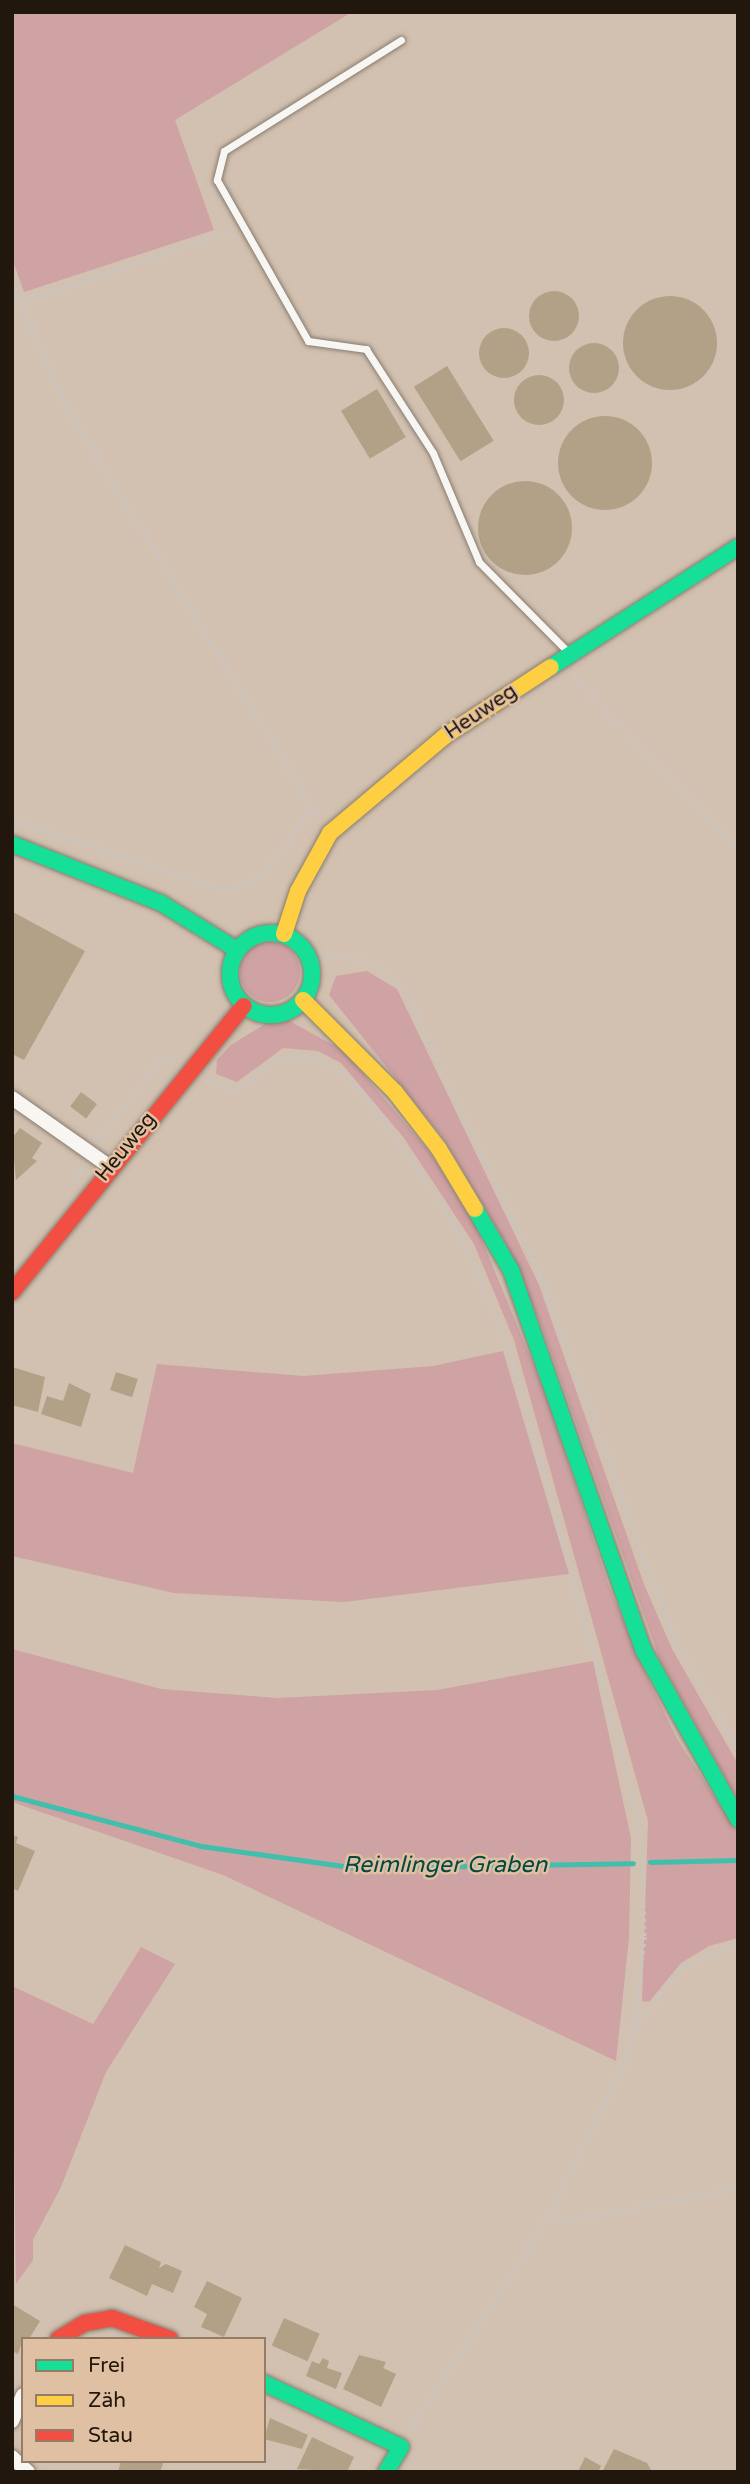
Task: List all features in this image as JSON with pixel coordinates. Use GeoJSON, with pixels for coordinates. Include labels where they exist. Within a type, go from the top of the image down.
{"type":"FeatureCollection","features":[{"type":"Feature","properties":{"kind":"main road","name":"Heuweg"},"geometry":{"type":"LineString","coordinates":[[285,934],[299,891],[330,833],[445,736],[738,547]]}},
{"type":"Feature","properties":{"kind":"main road"},"geometry":{"type":"LineString","coordinates":[[12,844],[161,903],[237,950]]}},
{"type":"Feature","properties":{"kind":"main road"},"geometry":{"type":"LineString","coordinates":[[258,934],[285,934],[311,961],[312,981],[303,1000],[269,1015],[244,1006],[231,985],[237,950],[258,934]]}},
{"type":"Feature","properties":{"kind":"main road"},"geometry":{"type":"LineString","coordinates":[[303,1000],[395,1093],[432,1140],[511,1269],[644,1651],[738,1819]]}},
{"type":"Feature","properties":{"kind":"main road","name":"Heuweg"},"geometry":{"type":"LineString","coordinates":[[12,1292],[110,1167],[244,1006]]}},
{"type":"Feature","properties":{"kind":"main road"},"geometry":{"type":"LineString","coordinates":[[61,2337],[85,2323],[112,2318],[164,2337]]}},
{"type":"Feature","properties":{"kind":"main road"},"geometry":{"type":"LineString","coordinates":[[266,2384],[401,2447],[386,2472]]}},
{"type":"Feature","properties":{"kind":"street"},"geometry":{"type":"LineString","coordinates":[[12,1098],[110,1167]]}},
{"type":"Feature","properties":{"kind":"street"},"geometry":{"type":"LineString","coordinates":[[12,2421],[21,2400]]}},
{"type":"Feature","properties":{"kind":"street"},"geometry":{"type":"LineString","coordinates":[[12,2456],[28,2472]]}},
{"type":"Feature","properties":{"kind":"lane"},"geometry":{"type":"LineString","coordinates":[[401,40],[224,151],[217,180],[240,228],[308,341],[366,349],[433,453],[479,562],[564,657]]}},
{"type":"Feature","properties":{"kind":"path"},"geometry":{"type":"LineString","coordinates":[[20,304],[240,228]]}},
{"type":"Feature","properties":{"kind":"path"},"geometry":{"type":"LineString","coordinates":[[12,281],[63,402],[312,808],[330,833]]}},
{"type":"Feature","properties":{"kind":"path"},"geometry":{"type":"LineString","coordinates":[[564,657],[738,848]]}},
{"type":"Feature","properties":{"kind":"path"},"geometry":{"type":"LineString","coordinates":[[12,819],[225,891],[253,884],[272,867],[312,808]]}},
{"type":"Feature","properties":{"kind":"path"},"geometry":{"type":"LineString","coordinates":[[85,1134],[95,1142],[162,1059],[211,1085],[231,1089],[247,1085],[275,1061],[291,1056],[332,1066],[400,1143],[468,1252],[511,1354],[640,1821],[645,1937],[634,2030],[621,2072],[549,2217],[401,2447]]}},
{"type":"Feature","properties":{"kind":"path"},"geometry":{"type":"LineString","coordinates":[[634,2030],[683,1968],[738,1944]]}},
{"type":"Feature","properties":{"kind":"path"},"geometry":{"type":"LineString","coordinates":[[549,2217],[570,2220],[738,2188]]}},
{"type":"Feature","properties":{"kind":"shaded area"},"geometry":{"type":"Polygon","coordinates":[[[12,12],[352,12],[175,120],[214,230],[24,292],[12,258],[12,12]]]}},
{"type":"Feature","properties":{"kind":"shaded area"},"geometry":{"type":"Polygon","coordinates":[[[264,942],[276,942],[295,955],[300,972],[298,984],[287,997],[276,1002],[264,1002],[245,989],[240,978],[240,966],[253,947],[264,942]]]}},
{"type":"Feature","properties":{"kind":"shaded area"},"geometry":{"type":"Polygon","coordinates":[[[367,971],[397,989],[539,1285],[644,1584],[672,1649],[738,1764],[738,1800],[660,1660],[542,1327],[504,1240],[444,1139],[329,995],[336,976],[367,971]]]}},
{"type":"Feature","properties":{"kind":"shaded area"},"geometry":{"type":"Polygon","coordinates":[[[288,1020],[344,1051],[431,1154],[476,1226],[546,1395],[608,1584],[644,1670],[677,1739],[738,1833],[738,1938],[709,1946],[681,1963],[649,2002],[642,2001],[648,1821],[514,1340],[474,1244],[404,1138],[341,1063],[318,1051],[283,1048],[237,1082],[216,1074],[217,1060],[231,1045],[270,1021],[288,1020]]]}},
{"type":"Feature","properties":{"kind":"shaded area"},"geometry":{"type":"Polygon","coordinates":[[[503,1351],[569,1574],[344,1602],[174,1593],[12,1556],[12,1443],[133,1473],[157,1364],[303,1376],[433,1366],[503,1351]]]}},
{"type":"Feature","properties":{"kind":"shaded area"},"geometry":{"type":"Polygon","coordinates":[[[12,1649],[161,1689],[278,1698],[437,1690],[593,1661],[631,1838],[629,1938],[616,2061],[223,1875],[12,1802],[12,1649]]]}},
{"type":"Feature","properties":{"kind":"shaded area"},"geometry":{"type":"Polygon","coordinates":[[[141,1947],[175,1964],[106,2072],[61,2187],[33,2240],[33,2260],[16,2284],[12,1986],[93,2024],[141,1947]]]}},
{"type":"Feature","properties":{"kind":"building"},"geometry":{"type":"Polygon","coordinates":[[[554,291],[572,298],[579,316],[572,334],[554,341],[536,334],[529,316],[536,298],[554,291]]]}},
{"type":"Feature","properties":{"kind":"building"},"geometry":{"type":"Polygon","coordinates":[[[670,296],[688,300],[703,310],[713,325],[717,343],[713,361],[703,376],[688,386],[670,390],[652,386],[637,376],[627,361],[623,343],[627,325],[637,310],[652,300],[670,296]]]}},
{"type":"Feature","properties":{"kind":"building"},"geometry":{"type":"Polygon","coordinates":[[[504,328],[522,335],[529,353],[522,371],[504,378],[486,371],[479,353],[486,335],[504,328]]]}},
{"type":"Feature","properties":{"kind":"building"},"geometry":{"type":"Polygon","coordinates":[[[594,343],[612,350],[619,368],[612,386],[594,393],[576,386],[569,368],[576,350],[594,343]]]}},
{"type":"Feature","properties":{"kind":"building"},"geometry":{"type":"Polygon","coordinates":[[[447,366],[494,441],[461,461],[414,387],[447,366]]]}},
{"type":"Feature","properties":{"kind":"building"},"geometry":{"type":"Polygon","coordinates":[[[539,375],[557,382],[564,400],[557,418],[539,425],[521,418],[514,400],[521,382],[539,375]]]}},
{"type":"Feature","properties":{"kind":"building"},"geometry":{"type":"Polygon","coordinates":[[[377,389],[406,437],[370,459],[341,411],[377,389]]]}},
{"type":"Feature","properties":{"kind":"building"},"geometry":{"type":"Polygon","coordinates":[[[605,416],[623,420],[638,430],[648,445],[652,463],[648,481],[638,496],[623,506],[605,510],[587,506],[572,496],[562,481],[558,463],[562,445],[572,430],[587,420],[605,416]]]}},
{"type":"Feature","properties":{"kind":"building"},"geometry":{"type":"Polygon","coordinates":[[[525,481],[543,485],[558,495],[568,510],[572,528],[568,546],[558,561],[543,571],[525,575],[507,571],[492,561],[482,546],[478,528],[482,510],[492,495],[507,485],[525,481]]]}},
{"type":"Feature","properties":{"kind":"building"},"geometry":{"type":"Polygon","coordinates":[[[13,912],[85,951],[24,1060],[12,1054],[13,912]]]}},
{"type":"Feature","properties":{"kind":"building"},"geometry":{"type":"Polygon","coordinates":[[[81,1092],[97,1104],[86,1118],[70,1106],[81,1092]]]}},
{"type":"Feature","properties":{"kind":"building"},"geometry":{"type":"Polygon","coordinates":[[[20,1128],[42,1143],[32,1158],[37,1161],[16,1180],[12,1138],[20,1128]]]}},
{"type":"Feature","properties":{"kind":"building"},"geometry":{"type":"Polygon","coordinates":[[[12,1367],[45,1377],[38,1412],[12,1405],[12,1367]]]}},
{"type":"Feature","properties":{"kind":"building"},"geometry":{"type":"Polygon","coordinates":[[[116,1372],[138,1379],[132,1397],[110,1390],[116,1372]]]}},
{"type":"Feature","properties":{"kind":"building"},"geometry":{"type":"Polygon","coordinates":[[[69,1383],[91,1394],[81,1427],[41,1414],[47,1396],[63,1401],[69,1383]]]}},
{"type":"Feature","properties":{"kind":"building"},"geometry":{"type":"Polygon","coordinates":[[[12,1835],[18,1837],[16,1843],[35,1851],[18,1891],[12,1888],[12,1835]]]}},
{"type":"Feature","properties":{"kind":"building"},"geometry":{"type":"Polygon","coordinates":[[[125,2245],[161,2262],[159,2268],[166,2264],[182,2271],[173,2293],[152,2284],[147,2296],[109,2278],[125,2245]]]}},
{"type":"Feature","properties":{"kind":"building"},"geometry":{"type":"Polygon","coordinates":[[[207,2281],[242,2298],[224,2337],[201,2327],[207,2314],[194,2307],[207,2281]]]}},
{"type":"Feature","properties":{"kind":"building"},"geometry":{"type":"Polygon","coordinates":[[[12,2304],[40,2321],[30,2337],[21,2337],[18,2354],[12,2351],[12,2304]]]}},
{"type":"Feature","properties":{"kind":"building"},"geometry":{"type":"Polygon","coordinates":[[[284,2318],[320,2334],[307,2361],[272,2345],[284,2318]]]}},
{"type":"Feature","properties":{"kind":"building"},"geometry":{"type":"Polygon","coordinates":[[[359,2355],[386,2362],[383,2368],[396,2374],[381,2407],[343,2389],[359,2355]]]}},
{"type":"Feature","properties":{"kind":"building"},"geometry":{"type":"Polygon","coordinates":[[[323,2358],[329,2361],[327,2368],[342,2373],[336,2389],[306,2376],[312,2361],[319,2364],[323,2358]]]}},
{"type":"Feature","properties":{"kind":"building"},"geometry":{"type":"Polygon","coordinates":[[[270,2418],[308,2435],[302,2449],[266,2440],[270,2418]]]}},
{"type":"Feature","properties":{"kind":"building"},"geometry":{"type":"Polygon","coordinates":[[[312,2437],[354,2457],[347,2472],[297,2469],[312,2437]]]}},
{"type":"Feature","properties":{"kind":"building"},"geometry":{"type":"Polygon","coordinates":[[[614,2449],[647,2463],[652,2472],[602,2472],[614,2449]]]}},
{"type":"Feature","properties":{"kind":"building"},"geometry":{"type":"Polygon","coordinates":[[[585,2457],[601,2466],[598,2472],[578,2472],[585,2457]]]}},
{"type":"Feature","properties":{"kind":"building"},"geometry":{"type":"Polygon","coordinates":[[[120,2463],[163,2463],[160,2472],[118,2472],[120,2463]]]}},
{"type":"Feature","properties":{"kind":"waterway","name":"Reimlinger Graben"},"geometry":{"type":"LineString","coordinates":[[12,1796],[201,1846],[357,1868],[633,1863]]}},
{"type":"Feature","properties":{"kind":"waterway","name":"Reimlinger Graben"},"geometry":{"type":"LineString","coordinates":[[650,1862],[738,1860]]}},
{"type":"Feature","properties":{"kind":"traffic: fast"},"geometry":{"type":"LineString","coordinates":[[551,667],[738,547]]}},
{"type":"Feature","properties":{"kind":"traffic: fast"},"geometry":{"type":"LineString","coordinates":[[12,844],[161,903],[237,950]]}},
{"type":"Feature","properties":{"kind":"traffic: fast"},"geometry":{"type":"LineString","coordinates":[[271,933],[287,936],[300,945],[309,958],[312,974],[309,990],[300,1003],[287,1012],[271,1015],[255,1012],[242,1003],[233,990],[230,974],[233,958],[242,945],[255,936],[271,933]]}},
{"type":"Feature","properties":{"kind":"traffic: fast"},"geometry":{"type":"LineString","coordinates":[[475,1209],[511,1270],[644,1651],[738,1819]]}},
{"type":"Feature","properties":{"kind":"traffic: fast"},"geometry":{"type":"LineString","coordinates":[[266,2384],[401,2447],[386,2472]]}},
{"type":"Feature","properties":{"kind":"traffic: slow"},"geometry":{"type":"LineString","coordinates":[[284,934],[298,891],[330,833],[445,736],[551,667]]}},
{"type":"Feature","properties":{"kind":"traffic: slow"},"geometry":{"type":"LineString","coordinates":[[303,1000],[395,1092],[439,1149],[475,1209]]}},
{"type":"Feature","properties":{"kind":"traffic: jam"},"geometry":{"type":"LineString","coordinates":[[12,1292],[244,1006]]}},
{"type":"Feature","properties":{"kind":"traffic: jam"},"geometry":{"type":"LineString","coordinates":[[61,2337],[85,2323],[112,2318],[164,2337]]}}]}
